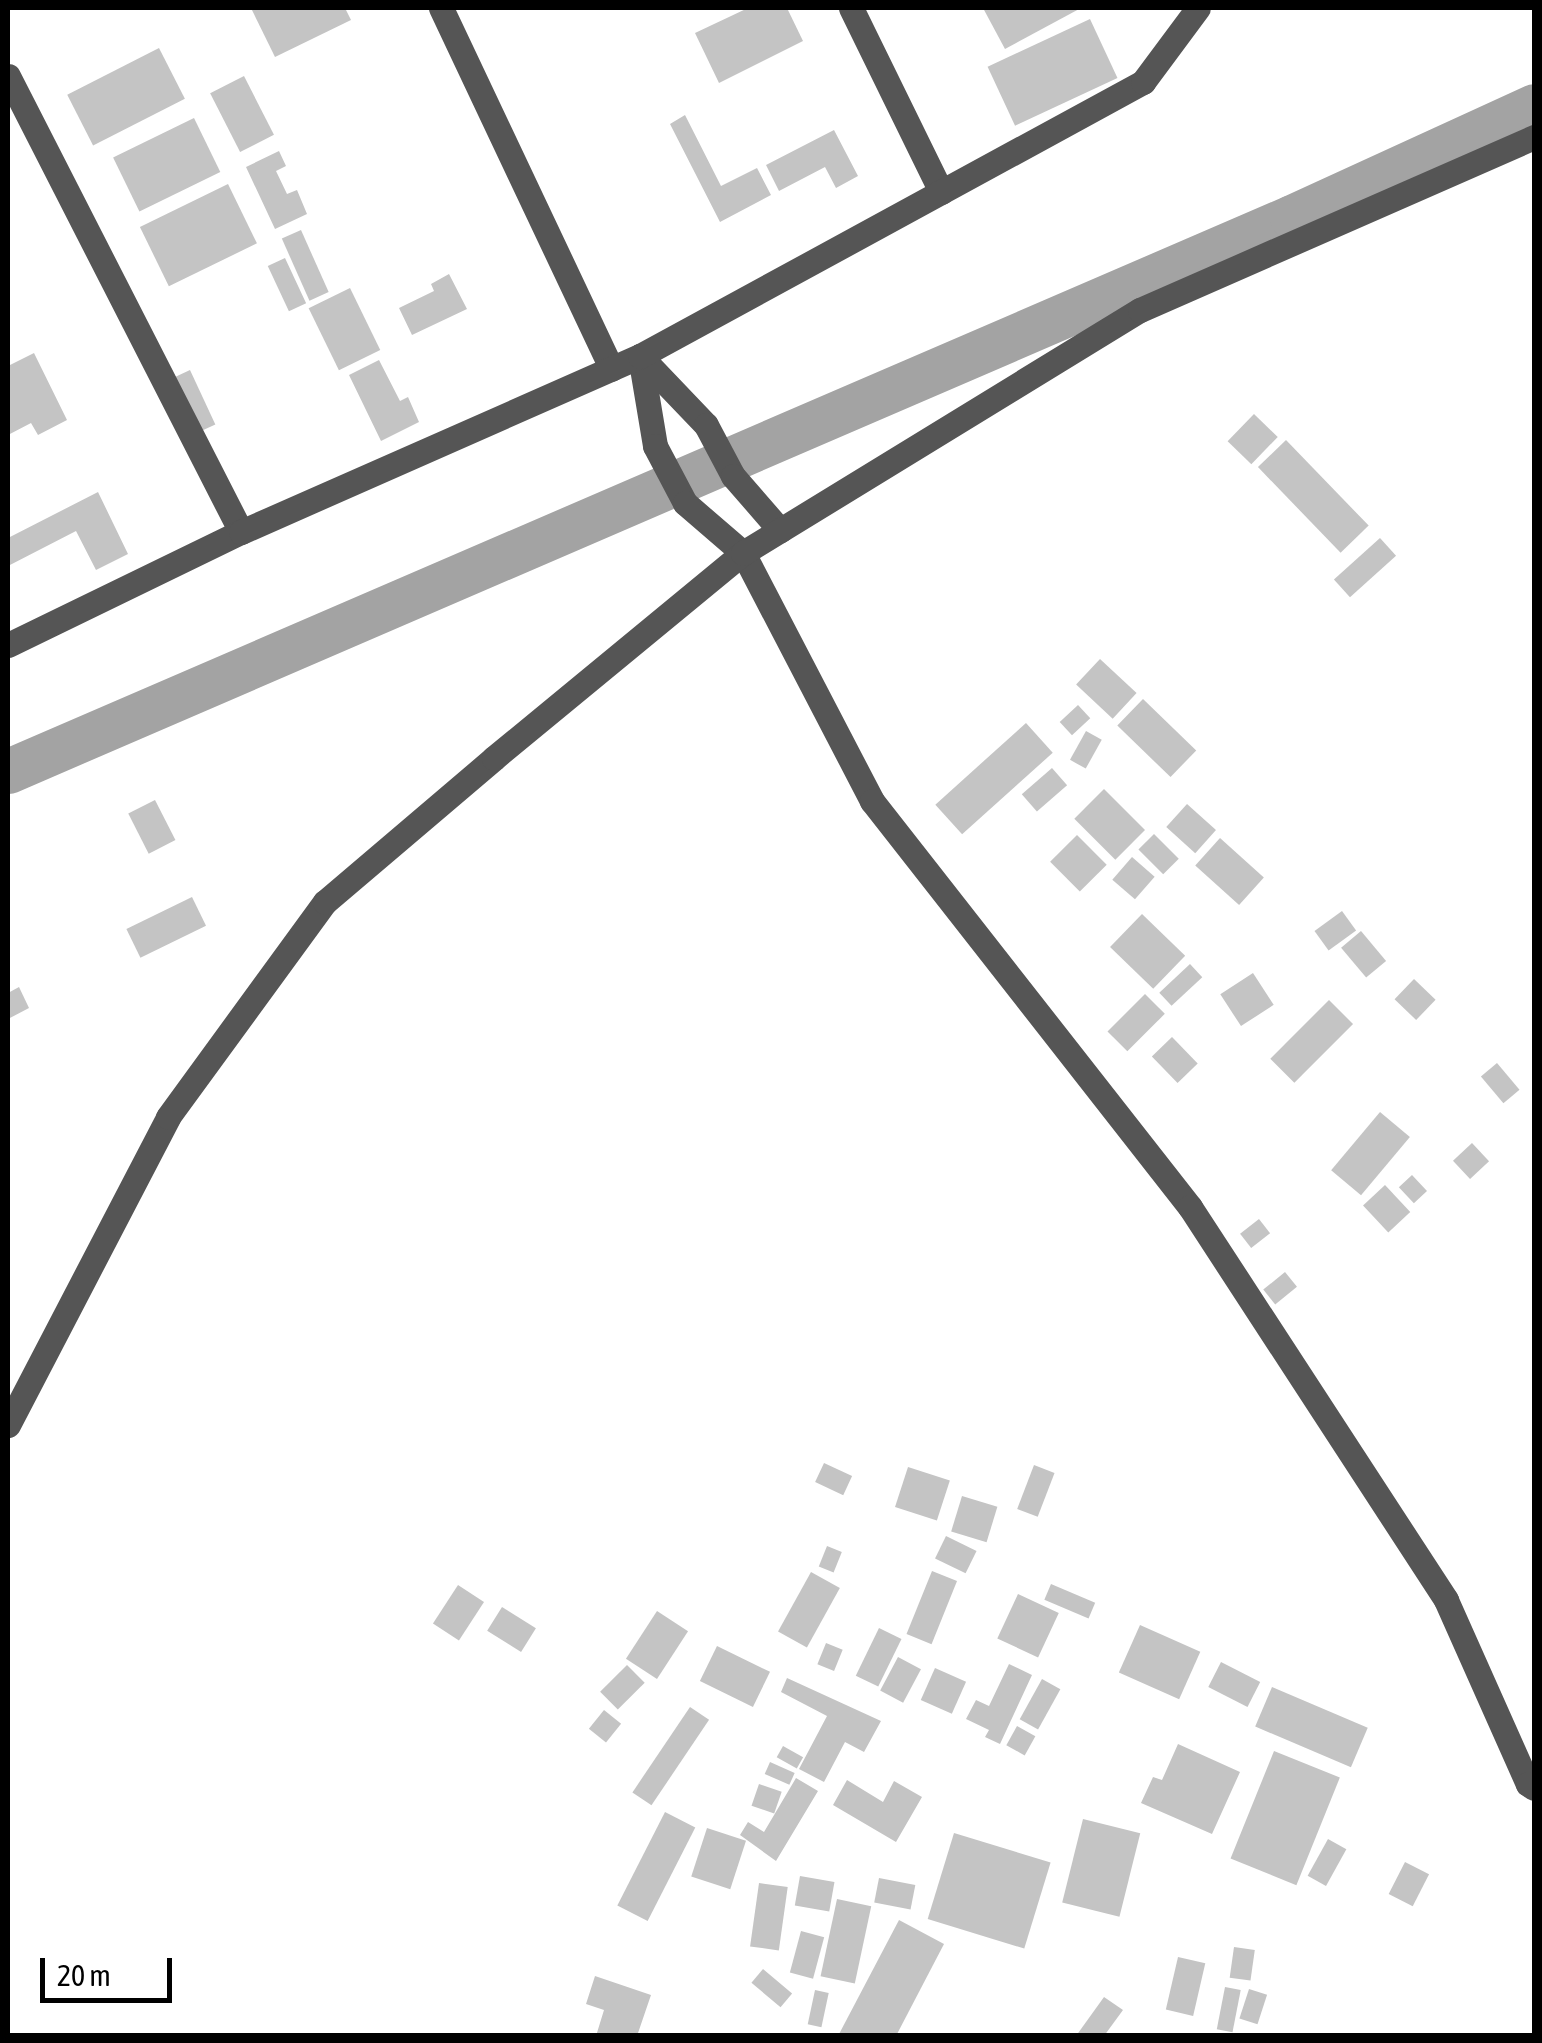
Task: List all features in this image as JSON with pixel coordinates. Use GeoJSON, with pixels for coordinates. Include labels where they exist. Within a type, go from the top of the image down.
{"type":"FeatureCollection","features":[{"type":"Feature","properties":{"kind":"street"},"geometry":{"type":"LineString","coordinates":[[441,8],[612,369]]}},
{"type":"Feature","properties":{"kind":"street"},"geometry":{"type":"LineString","coordinates":[[851,8],[941,192]]}},
{"type":"Feature","properties":{"kind":"street"},"geometry":{"type":"LineString","coordinates":[[8,645],[241,532],[640,356],[1143,82],[1198,8]]}},
{"type":"Feature","properties":{"kind":"street"},"geometry":{"type":"LineString","coordinates":[[8,76],[241,532]]}},
{"type":"Feature","properties":{"kind":"street"},"geometry":{"type":"LineString","coordinates":[[8,1425],[168,1117],[324,902],[743,553],[1140,310],[1534,138]]}},
{"type":"Feature","properties":{"kind":"street"},"geometry":{"type":"LineString","coordinates":[[640,356],[706,424],[734,476],[780,530]]}},
{"type":"Feature","properties":{"kind":"street"},"geometry":{"type":"LineString","coordinates":[[640,356],[655,446],[685,503],[743,553],[872,801],[1190,1207],[1436,1583],[1528,1784],[1534,1788]]}},
{"type":"Feature","properties":{"kind":"building"},"geometry":{"type":"Polygon","coordinates":[[[251,8],[345,8],[351,20],[275,57],[251,8]]]}},
{"type":"Feature","properties":{"kind":"building"},"geometry":{"type":"Polygon","coordinates":[[[748,8],[787,8],[803,41],[719,83],[695,33],[748,8]]]}},
{"type":"Feature","properties":{"kind":"building"},"geometry":{"type":"Polygon","coordinates":[[[983,8],[1081,8],[1005,49],[983,8]]]}},
{"type":"Feature","properties":{"kind":"building"},"geometry":{"type":"Polygon","coordinates":[[[1090,19],[1117,78],[1015,126],[988,67],[1090,19]]]}},
{"type":"Feature","properties":{"kind":"building"},"geometry":{"type":"Polygon","coordinates":[[[159,48],[185,99],[93,146],[67,95],[159,48]]]}},
{"type":"Feature","properties":{"kind":"building"},"geometry":{"type":"Polygon","coordinates":[[[244,76],[274,135],[240,152],[210,93],[244,76]]]}},
{"type":"Feature","properties":{"kind":"building"},"geometry":{"type":"Polygon","coordinates":[[[685,115],[721,186],[757,168],[771,195],[720,222],[670,124],[685,115]]]}},
{"type":"Feature","properties":{"kind":"building"},"geometry":{"type":"Polygon","coordinates":[[[194,118],[220,172],[139,211],[113,157],[194,118]]]}},
{"type":"Feature","properties":{"kind":"building"},"geometry":{"type":"Polygon","coordinates":[[[834,130],[858,176],[836,188],[825,167],[779,191],[766,165],[834,130]]]}},
{"type":"Feature","properties":{"kind":"building"},"geometry":{"type":"Polygon","coordinates":[[[279,151],[286,166],[276,171],[287,194],[297,190],[307,214],[275,229],[246,167],[279,151]]]}},
{"type":"Feature","properties":{"kind":"building"},"geometry":{"type":"Polygon","coordinates":[[[228,184],[257,243],[169,286],[140,227],[228,184]]]}},
{"type":"Feature","properties":{"kind":"building"},"geometry":{"type":"Polygon","coordinates":[[[301,230],[329,292],[309,301],[282,239],[301,230]]]}},
{"type":"Feature","properties":{"kind":"building"},"geometry":{"type":"Polygon","coordinates":[[[285,258],[306,303],[289,311],[268,266],[285,258]]]}},
{"type":"Feature","properties":{"kind":"building"},"geometry":{"type":"Polygon","coordinates":[[[449,274],[467,309],[412,335],[399,308],[434,291],[431,284],[449,274]]]}},
{"type":"Feature","properties":{"kind":"building"},"geometry":{"type":"Polygon","coordinates":[[[350,288],[380,350],[339,370],[309,308],[350,288]]]}},
{"type":"Feature","properties":{"kind":"building"},"geometry":{"type":"Polygon","coordinates":[[[34,353],[67,420],[38,435],[31,423],[8,435],[8,366],[34,353]]]}},
{"type":"Feature","properties":{"kind":"building"},"geometry":{"type":"Polygon","coordinates":[[[379,360],[400,401],[408,397],[419,422],[381,441],[349,375],[379,360]]]}},
{"type":"Feature","properties":{"kind":"building"},"geometry":{"type":"Polygon","coordinates":[[[190,370],[215,424],[195,434],[169,380],[190,370]]]}},
{"type":"Feature","properties":{"kind":"building"},"geometry":{"type":"Polygon","coordinates":[[[1254,414],[1278,437],[1251,464],[1228,441],[1254,414]]]}},
{"type":"Feature","properties":{"kind":"building"},"geometry":{"type":"Polygon","coordinates":[[[1286,440],[1369,526],[1341,553],[1258,467],[1286,440]]]}},
{"type":"Feature","properties":{"kind":"building"},"geometry":{"type":"Polygon","coordinates":[[[98,492],[128,554],[96,570],[76,531],[8,566],[8,538],[98,492]]]}},
{"type":"Feature","properties":{"kind":"building"},"geometry":{"type":"Polygon","coordinates":[[[1380,538],[1396,556],[1350,597],[1334,579],[1380,538]]]}},
{"type":"Feature","properties":{"kind":"building"},"geometry":{"type":"Polygon","coordinates":[[[1100,659],[1137,693],[1113,719],[1076,685],[1100,659]]]}},
{"type":"Feature","properties":{"kind":"building"},"geometry":{"type":"Polygon","coordinates":[[[1143,699],[1196,750],[1171,777],[1117,726],[1143,699]]]}},
{"type":"Feature","properties":{"kind":"building"},"geometry":{"type":"Polygon","coordinates":[[[1078,705],[1090,718],[1072,735],[1060,722],[1078,705]]]}},
{"type":"Feature","properties":{"kind":"building"},"geometry":{"type":"Polygon","coordinates":[[[1026,723],[1053,753],[962,834],[935,805],[1026,723]]]}},
{"type":"Feature","properties":{"kind":"building"},"geometry":{"type":"Polygon","coordinates":[[[1086,731],[1102,740],[1086,769],[1070,760],[1086,731]]]}},
{"type":"Feature","properties":{"kind":"building"},"geometry":{"type":"Polygon","coordinates":[[[1052,768],[1067,785],[1037,812],[1022,794],[1052,768]]]}},
{"type":"Feature","properties":{"kind":"building"},"geometry":{"type":"Polygon","coordinates":[[[1104,789],[1145,830],[1115,860],[1074,819],[1104,789]]]}},
{"type":"Feature","properties":{"kind":"building"},"geometry":{"type":"Polygon","coordinates":[[[155,800],[175,840],[149,854],[128,814],[155,800]]]}},
{"type":"Feature","properties":{"kind":"building"},"geometry":{"type":"Polygon","coordinates":[[[1187,804],[1216,830],[1195,853],[1166,827],[1187,804]]]}},
{"type":"Feature","properties":{"kind":"building"},"geometry":{"type":"Polygon","coordinates":[[[1154,834],[1179,859],[1163,874],[1138,850],[1154,834]]]}},
{"type":"Feature","properties":{"kind":"building"},"geometry":{"type":"Polygon","coordinates":[[[1077,835],[1107,865],[1080,892],[1050,862],[1077,835]]]}},
{"type":"Feature","properties":{"kind":"building"},"geometry":{"type":"Polygon","coordinates":[[[1220,838],[1264,877],[1239,905],[1195,865],[1220,838]]]}},
{"type":"Feature","properties":{"kind":"building"},"geometry":{"type":"Polygon","coordinates":[[[1132,857],[1155,877],[1135,899],[1112,880],[1132,857]]]}},
{"type":"Feature","properties":{"kind":"building"},"geometry":{"type":"Polygon","coordinates":[[[192,897],[206,926],[140,958],[126,929],[192,897]]]}},
{"type":"Feature","properties":{"kind":"building"},"geometry":{"type":"Polygon","coordinates":[[[1342,911],[1356,930],[1329,950],[1314,931],[1342,911]]]}},
{"type":"Feature","properties":{"kind":"building"},"geometry":{"type":"Polygon","coordinates":[[[1142,914],[1185,956],[1153,989],[1110,947],[1142,914]]]}},
{"type":"Feature","properties":{"kind":"building"},"geometry":{"type":"Polygon","coordinates":[[[1361,931],[1386,961],[1366,978],[1341,948],[1361,931]]]}},
{"type":"Feature","properties":{"kind":"building"},"geometry":{"type":"Polygon","coordinates":[[[1190,964],[1202,977],[1172,1006],[1159,993],[1190,964]]]}},
{"type":"Feature","properties":{"kind":"building"},"geometry":{"type":"Polygon","coordinates":[[[1253,973],[1274,1005],[1241,1026],[1220,994],[1253,973]]]}},
{"type":"Feature","properties":{"kind":"building"},"geometry":{"type":"Polygon","coordinates":[[[1414,979],[1436,1000],[1416,1020],[1395,999],[1414,979]]]}},
{"type":"Feature","properties":{"kind":"building"},"geometry":{"type":"Polygon","coordinates":[[[19,987],[29,1008],[8,1019],[8,993],[19,987]]]}},
{"type":"Feature","properties":{"kind":"building"},"geometry":{"type":"Polygon","coordinates":[[[1145,994],[1165,1014],[1127,1051],[1108,1031],[1145,994]]]}},
{"type":"Feature","properties":{"kind":"building"},"geometry":{"type":"Polygon","coordinates":[[[1329,1000],[1353,1024],[1294,1083],[1270,1059],[1329,1000]]]}},
{"type":"Feature","properties":{"kind":"building"},"geometry":{"type":"Polygon","coordinates":[[[1172,1037],[1198,1064],[1178,1083],[1152,1056],[1172,1037]]]}},
{"type":"Feature","properties":{"kind":"building"},"geometry":{"type":"Polygon","coordinates":[[[1497,1063],[1519,1090],[1503,1103],[1481,1076],[1497,1063]]]}},
{"type":"Feature","properties":{"kind":"building"},"geometry":{"type":"Polygon","coordinates":[[[1380,1112],[1410,1137],[1361,1195],[1331,1170],[1380,1112]]]}},
{"type":"Feature","properties":{"kind":"building"},"geometry":{"type":"Polygon","coordinates":[[[1472,1143],[1489,1161],[1470,1179],[1453,1161],[1472,1143]]]}},
{"type":"Feature","properties":{"kind":"building"},"geometry":{"type":"Polygon","coordinates":[[[1412,1175],[1427,1191],[1414,1203],[1399,1187],[1412,1175]]]}},
{"type":"Feature","properties":{"kind":"building"},"geometry":{"type":"Polygon","coordinates":[[[1385,1185],[1410,1212],[1388,1233],[1363,1205],[1385,1185]]]}},
{"type":"Feature","properties":{"kind":"building"},"geometry":{"type":"Polygon","coordinates":[[[1259,1219],[1270,1233],[1251,1248],[1240,1234],[1259,1219]]]}},
{"type":"Feature","properties":{"kind":"building"},"geometry":{"type":"Polygon","coordinates":[[[1285,1272],[1297,1287],[1275,1304],[1263,1290],[1285,1272]]]}},
{"type":"Feature","properties":{"kind":"building"},"geometry":{"type":"Polygon","coordinates":[[[824,1463],[852,1476],[843,1495],[815,1482],[824,1463]]]}},
{"type":"Feature","properties":{"kind":"building"},"geometry":{"type":"Polygon","coordinates":[[[1034,1465],[1055,1473],[1038,1517],[1017,1509],[1034,1465]]]}},
{"type":"Feature","properties":{"kind":"building"},"geometry":{"type":"Polygon","coordinates":[[[908,1467],[950,1481],[937,1521],[895,1507],[908,1467]]]}},
{"type":"Feature","properties":{"kind":"building"},"geometry":{"type":"Polygon","coordinates":[[[962,1496],[997,1507],[987,1542],[951,1531],[962,1496]]]}},
{"type":"Feature","properties":{"kind":"building"},"geometry":{"type":"Polygon","coordinates":[[[946,1536],[977,1551],[966,1573],[935,1558],[946,1536]]]}},
{"type":"Feature","properties":{"kind":"building"},"geometry":{"type":"Polygon","coordinates":[[[827,1546],[842,1552],[834,1572],[819,1566],[827,1546]]]}},
{"type":"Feature","properties":{"kind":"building"},"geometry":{"type":"Polygon","coordinates":[[[932,1571],[957,1581],[932,1644],[907,1634],[932,1571]]]}},
{"type":"Feature","properties":{"kind":"building"},"geometry":{"type":"Polygon","coordinates":[[[811,1572],[840,1588],[807,1647],[778,1631],[811,1572]]]}},
{"type":"Feature","properties":{"kind":"building"},"geometry":{"type":"Polygon","coordinates":[[[1051,1584],[1095,1603],[1089,1618],[1044,1600],[1051,1584]]]}},
{"type":"Feature","properties":{"kind":"building"},"geometry":{"type":"Polygon","coordinates":[[[458,1585],[484,1602],[459,1640],[433,1624],[458,1585]]]}},
{"type":"Feature","properties":{"kind":"building"},"geometry":{"type":"Polygon","coordinates":[[[1018,1594],[1059,1613],[1038,1657],[997,1638],[1018,1594]]]}},
{"type":"Feature","properties":{"kind":"building"},"geometry":{"type":"Polygon","coordinates":[[[502,1607],[536,1628],[521,1652],[487,1631],[502,1607]]]}},
{"type":"Feature","properties":{"kind":"building"},"geometry":{"type":"Polygon","coordinates":[[[657,1611],[688,1631],[657,1679],[626,1659],[657,1611]]]}},
{"type":"Feature","properties":{"kind":"building"},"geometry":{"type":"Polygon","coordinates":[[[1140,1625],[1200,1652],[1179,1699],[1119,1673],[1140,1625]]]}},
{"type":"Feature","properties":{"kind":"building"},"geometry":{"type":"Polygon","coordinates":[[[879,1628],[901,1639],[878,1687],[856,1676],[879,1628]]]}},
{"type":"Feature","properties":{"kind":"building"},"geometry":{"type":"Polygon","coordinates":[[[826,1643],[843,1650],[834,1671],[817,1664],[826,1643]]]}},
{"type":"Feature","properties":{"kind":"building"},"geometry":{"type":"Polygon","coordinates":[[[717,1646],[770,1672],[753,1707],[700,1681],[717,1646]]]}},
{"type":"Feature","properties":{"kind":"building"},"geometry":{"type":"Polygon","coordinates":[[[898,1657],[921,1669],[903,1703],[880,1691],[898,1657]]]}},
{"type":"Feature","properties":{"kind":"building"},"geometry":{"type":"Polygon","coordinates":[[[1221,1662],[1260,1682],[1247,1707],[1208,1687],[1221,1662]]]}},
{"type":"Feature","properties":{"kind":"building"},"geometry":{"type":"Polygon","coordinates":[[[1009,1664],[1032,1675],[1000,1744],[985,1737],[989,1730],[966,1719],[976,1700],[989,1706],[1009,1664]]]}},
{"type":"Feature","properties":{"kind":"building"},"geometry":{"type":"Polygon","coordinates":[[[627,1665],[645,1683],[618,1710],[600,1692],[627,1665]]]}},
{"type":"Feature","properties":{"kind":"building"},"geometry":{"type":"Polygon","coordinates":[[[935,1668],[966,1682],[952,1714],[921,1700],[935,1668]]]}},
{"type":"Feature","properties":{"kind":"building"},"geometry":{"type":"Polygon","coordinates":[[[787,1678],[881,1721],[864,1752],[845,1742],[824,1782],[799,1769],[827,1716],[781,1692],[787,1678]]]}},
{"type":"Feature","properties":{"kind":"building"},"geometry":{"type":"Polygon","coordinates":[[[1042,1679],[1060,1689],[1038,1729],[1020,1719],[1042,1679]]]}},
{"type":"Feature","properties":{"kind":"building"},"geometry":{"type":"Polygon","coordinates":[[[1272,1687],[1368,1728],[1351,1767],[1255,1727],[1272,1687]]]}},
{"type":"Feature","properties":{"kind":"building"},"geometry":{"type":"Polygon","coordinates":[[[690,1707],[709,1720],[651,1805],[632,1792],[690,1707]]]}},
{"type":"Feature","properties":{"kind":"building"},"geometry":{"type":"Polygon","coordinates":[[[604,1710],[621,1724],[606,1742],[589,1729],[604,1710]]]}},
{"type":"Feature","properties":{"kind":"building"},"geometry":{"type":"Polygon","coordinates":[[[1017,1726],[1035,1736],[1025,1755],[1006,1745],[1017,1726]]]}},
{"type":"Feature","properties":{"kind":"building"},"geometry":{"type":"Polygon","coordinates":[[[1178,1744],[1240,1772],[1212,1834],[1141,1803],[1153,1777],[1162,1780],[1178,1744]]]}},
{"type":"Feature","properties":{"kind":"building"},"geometry":{"type":"Polygon","coordinates":[[[783,1746],[803,1757],[797,1769],[777,1757],[783,1746]]]}},
{"type":"Feature","properties":{"kind":"building"},"geometry":{"type":"Polygon","coordinates":[[[1274,1751],[1340,1778],[1296,1885],[1231,1859],[1274,1751]]]}},
{"type":"Feature","properties":{"kind":"building"},"geometry":{"type":"Polygon","coordinates":[[[770,1762],[795,1773],[789,1785],[765,1774],[770,1762]]]}},
{"type":"Feature","properties":{"kind":"building"},"geometry":{"type":"Polygon","coordinates":[[[796,1778],[818,1791],[776,1861],[740,1835],[748,1822],[764,1832],[796,1778]]]}},
{"type":"Feature","properties":{"kind":"building"},"geometry":{"type":"Polygon","coordinates":[[[847,1780],[883,1802],[894,1781],[922,1797],[896,1842],[833,1805],[847,1780]]]}},
{"type":"Feature","properties":{"kind":"building"},"geometry":{"type":"Polygon","coordinates":[[[759,1784],[782,1792],[774,1814],[752,1806],[759,1784]]]}},
{"type":"Feature","properties":{"kind":"building"},"geometry":{"type":"Polygon","coordinates":[[[665,1812],[695,1827],[648,1921],[617,1906],[665,1812]]]}},
{"type":"Feature","properties":{"kind":"building"},"geometry":{"type":"Polygon","coordinates":[[[1083,1819],[1140,1833],[1119,1917],[1062,1902],[1083,1819]]]}},
{"type":"Feature","properties":{"kind":"building"},"geometry":{"type":"Polygon","coordinates":[[[707,1828],[746,1841],[730,1889],[691,1877],[707,1828]]]}},
{"type":"Feature","properties":{"kind":"building"},"geometry":{"type":"Polygon","coordinates":[[[954,1833],[1051,1863],[1024,1949],[928,1919],[954,1833]]]}},
{"type":"Feature","properties":{"kind":"building"},"geometry":{"type":"Polygon","coordinates":[[[1328,1839],[1346,1849],[1326,1886],[1308,1876],[1328,1839]]]}},
{"type":"Feature","properties":{"kind":"building"},"geometry":{"type":"Polygon","coordinates":[[[1405,1862],[1429,1874],[1413,1906],[1389,1894],[1405,1862]]]}},
{"type":"Feature","properties":{"kind":"building"},"geometry":{"type":"Polygon","coordinates":[[[800,1876],[834,1882],[829,1912],[795,1906],[800,1876]]]}},
{"type":"Feature","properties":{"kind":"building"},"geometry":{"type":"Polygon","coordinates":[[[879,1878],[915,1885],[911,1910],[874,1903],[879,1878]]]}},
{"type":"Feature","properties":{"kind":"building"},"geometry":{"type":"Polygon","coordinates":[[[759,1883],[788,1887],[779,1950],[750,1946],[759,1883]]]}},
{"type":"Feature","properties":{"kind":"building"},"geometry":{"type":"Polygon","coordinates":[[[837,1899],[871,1906],[855,1984],[821,1976],[837,1899]]]}},
{"type":"Feature","properties":{"kind":"building"},"geometry":{"type":"Polygon","coordinates":[[[899,1920],[944,1944],[896,2036],[838,2036],[899,1920]]]}},
{"type":"Feature","properties":{"kind":"building"},"geometry":{"type":"Polygon","coordinates":[[[801,1931],[824,1937],[813,1979],[790,1973],[801,1931]]]}},
{"type":"Feature","properties":{"kind":"building"},"geometry":{"type":"Polygon","coordinates":[[[1234,1947],[1255,1950],[1250,1981],[1230,1978],[1234,1947]]]}},
{"type":"Feature","properties":{"kind":"building"},"geometry":{"type":"Polygon","coordinates":[[[1178,1957],[1205,1963],[1193,2016],[1166,2010],[1178,1957]]]}},
{"type":"Feature","properties":{"kind":"building"},"geometry":{"type":"Polygon","coordinates":[[[763,1969],[792,1993],[781,2007],[751,1983],[763,1969]]]}},
{"type":"Feature","properties":{"kind":"building"},"geometry":{"type":"Polygon","coordinates":[[[595,1976],[651,1995],[637,2036],[596,2036],[604,2010],[586,2004],[595,1976]]]}},
{"type":"Feature","properties":{"kind":"building"},"geometry":{"type":"Polygon","coordinates":[[[1225,1987],[1241,1990],[1233,2032],[1217,2029],[1225,1987]]]}},
{"type":"Feature","properties":{"kind":"building"},"geometry":{"type":"Polygon","coordinates":[[[1249,1989],[1267,1995],[1257,2024],[1239,2018],[1249,1989]]]}},
{"type":"Feature","properties":{"kind":"building"},"geometry":{"type":"Polygon","coordinates":[[[815,1990],[829,1993],[821,2027],[808,2024],[815,1990]]]}},
{"type":"Feature","properties":{"kind":"building"},"geometry":{"type":"Polygon","coordinates":[[[1104,1997],[1123,2010],[1104,2036],[1076,2036],[1104,1997]]]}},
{"type":"Feature","properties":{"kind":"waterway"},"geometry":{"type":"LineString","coordinates":[[8,771],[1292,217],[1534,106]]}}]}
